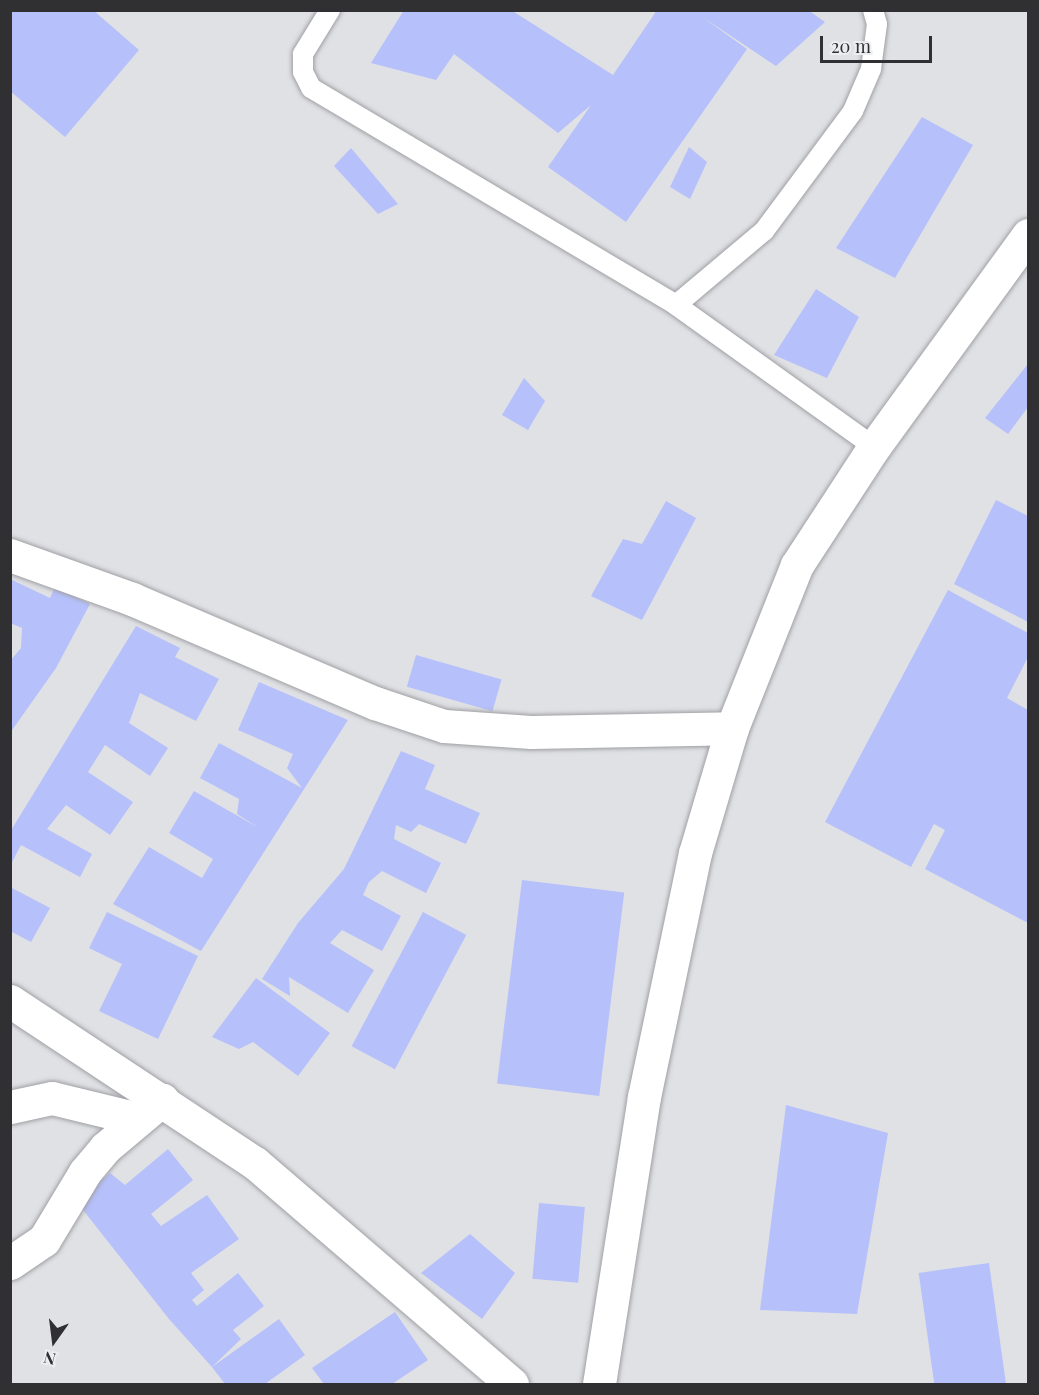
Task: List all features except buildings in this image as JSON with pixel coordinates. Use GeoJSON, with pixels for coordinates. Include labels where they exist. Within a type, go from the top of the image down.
{"type":"FeatureCollection","features":[{"type":"Feature","properties":{"kind":"street"},"geometry":{"type":"LineString","coordinates":[[599,1384],[644,1097],[695,853],[732,728],[797,566],[873,447],[1029,235]]}},
{"type":"Feature","properties":{"kind":"street"},"geometry":{"type":"LineString","coordinates":[[10,555],[132,599],[375,703],[444,726],[531,732],[732,728]]}},
{"type":"Feature","properties":{"kind":"street"},"geometry":{"type":"LineString","coordinates":[[10,1000],[150,1110],[255,1163],[512,1384]]}},
{"type":"Feature","properties":{"kind":"street"},"geometry":{"type":"LineString","coordinates":[[10,1107],[52,1098],[150,1110]]}},
{"type":"Feature","properties":{"kind":"street"},"geometry":{"type":"LineString","coordinates":[[10,1263],[44,1240],[86,1172],[150,1110]]}},
{"type":"Feature","properties":{"kind":"lane"},"geometry":{"type":"LineString","coordinates":[[330,10],[303,54],[303,72],[311,88],[676,304],[873,447]]}},
{"type":"Feature","properties":{"kind":"lane"},"geometry":{"type":"LineString","coordinates":[[676,304],[764,231],[853,111],[871,69],[877,24],[873,10]]}}]}
